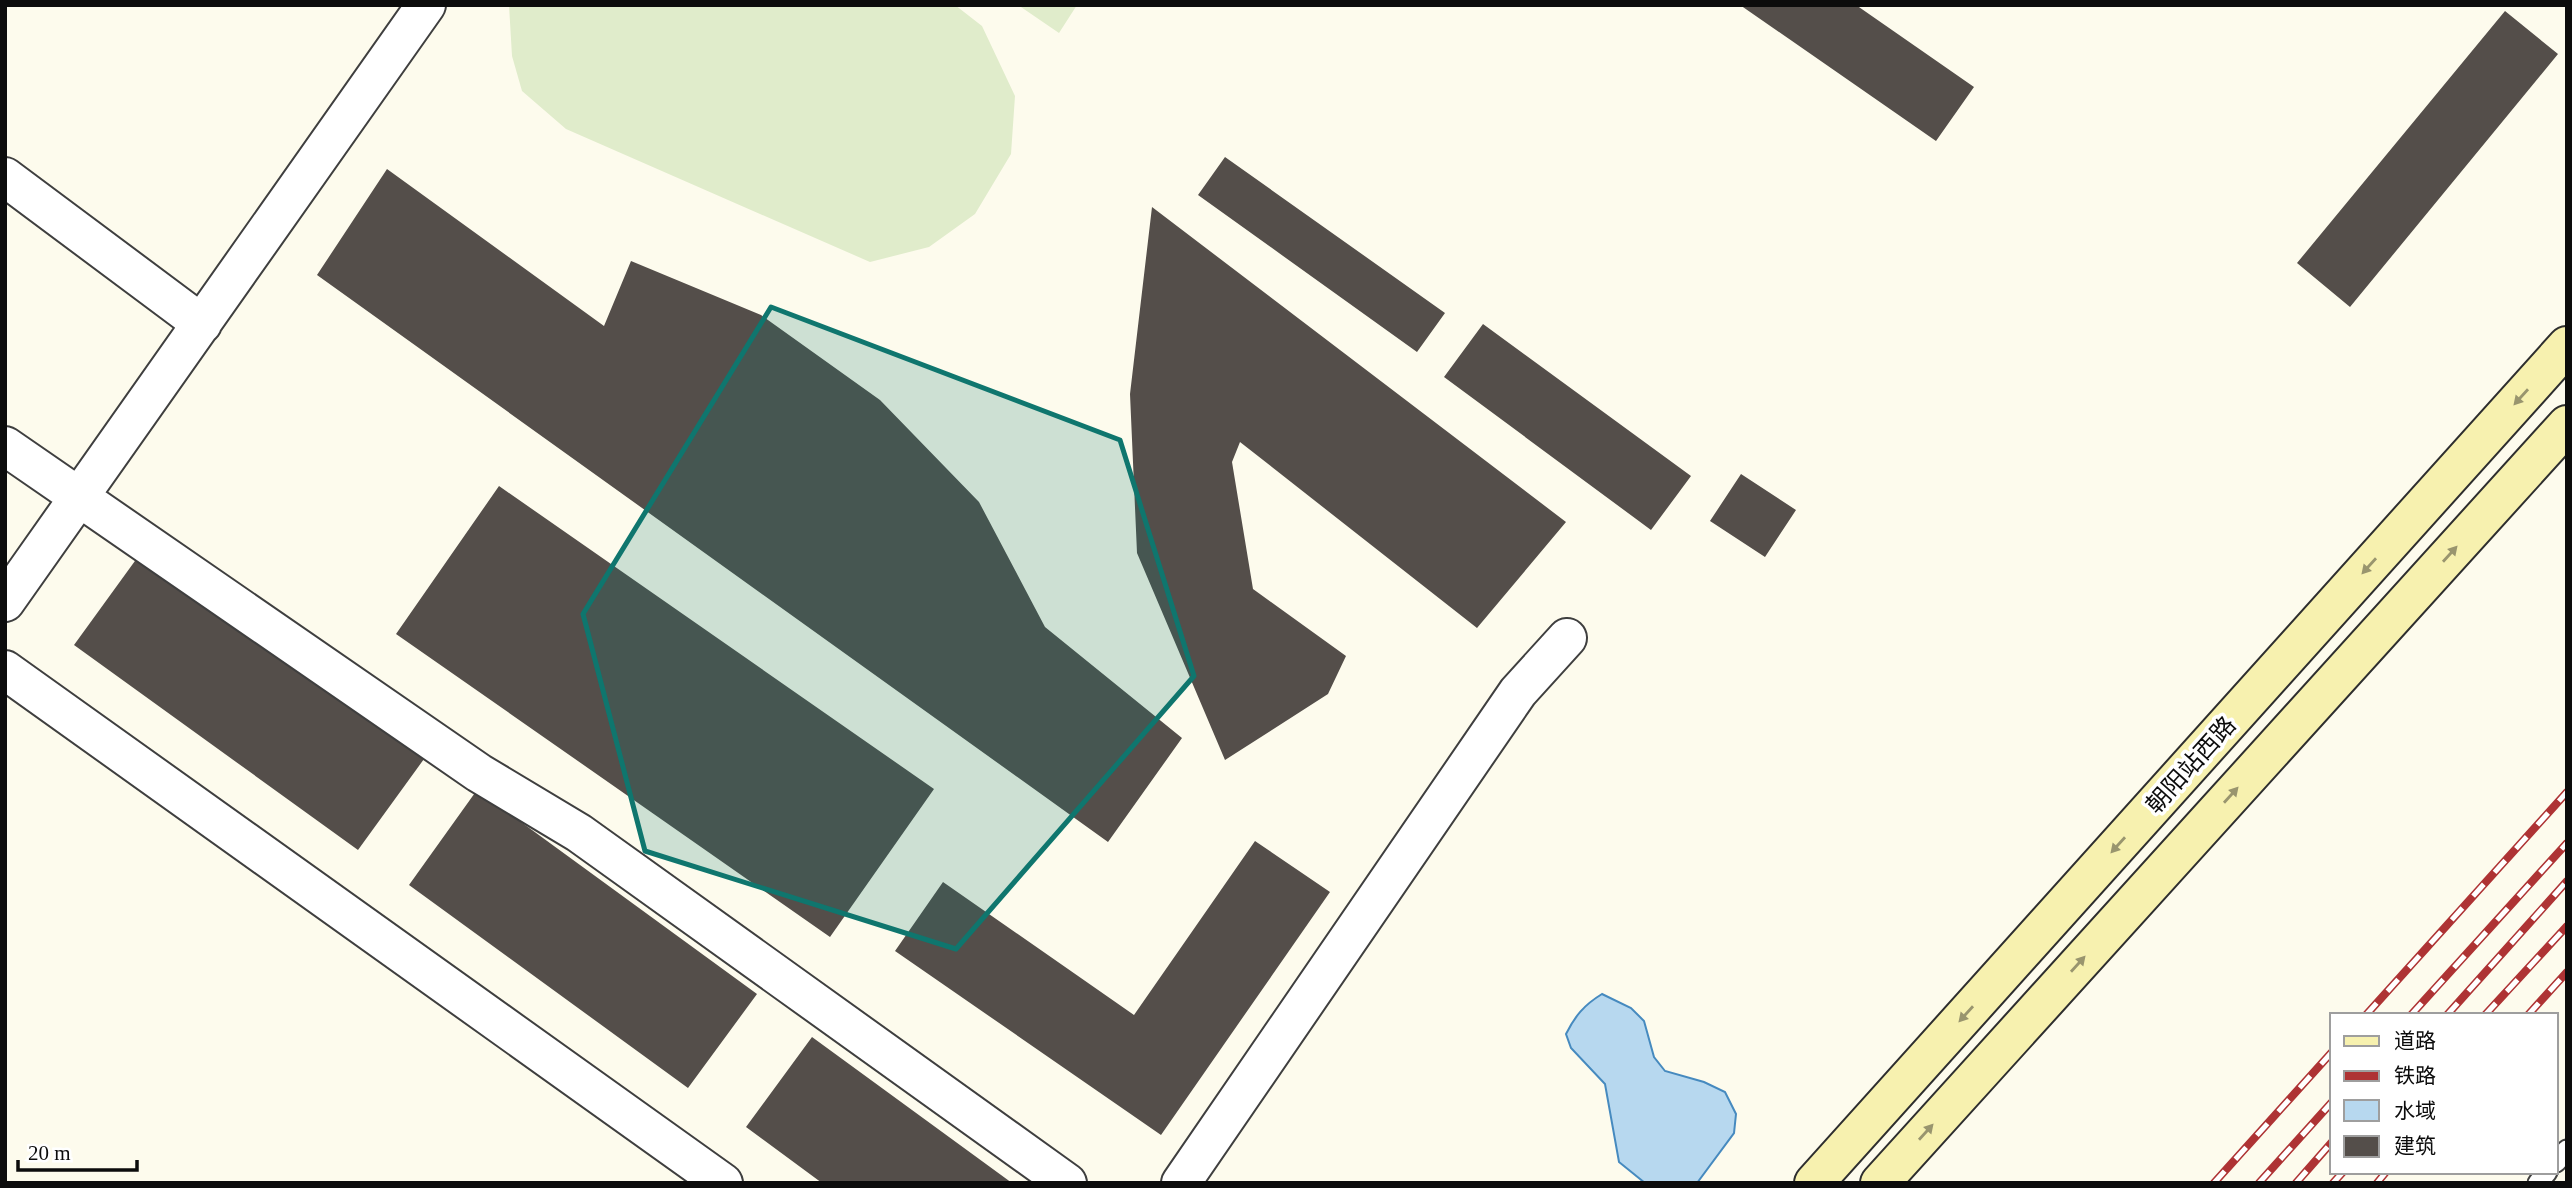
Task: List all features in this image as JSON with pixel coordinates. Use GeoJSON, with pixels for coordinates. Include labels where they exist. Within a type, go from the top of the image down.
{"type":"FeatureCollection","features":[{"type":"Feature","properties":{"kind":"main road","name":"朝阳站西路"},"geometry":{"type":"LineString","coordinates":[[1814,1183],[2567,346]]}},
{"type":"Feature","properties":{"kind":"main road","name":"朝阳站西路"},"geometry":{"type":"LineString","coordinates":[[1880,1183],[2567,425]]}},
{"type":"Feature","properties":{"kind":"street"},"geometry":{"type":"LineString","coordinates":[[5,602],[426,5]]}},
{"type":"Feature","properties":{"kind":"street"},"geometry":{"type":"LineString","coordinates":[[5,177],[202,324]]}},
{"type":"Feature","properties":{"kind":"street"},"geometry":{"type":"LineString","coordinates":[[5,446],[479,773],[579,834],[1067,1183]]}},
{"type":"Feature","properties":{"kind":"street"},"geometry":{"type":"LineString","coordinates":[[1181,1183],[1518,692],[1567,638]]}},
{"type":"Feature","properties":{"kind":"street"},"geometry":{"type":"LineString","coordinates":[[5,670],[723,1183]]}},
{"type":"Feature","properties":{"kind":"highlighted area"},"geometry":{"type":"Polygon","coordinates":[[[771,307],[1120,440],[1194,676],[956,949],[645,851],[583,614],[771,307]]]}},
{"type":"Feature","properties":{"kind":"green space"},"geometry":{"type":"Polygon","coordinates":[[[509,5],[955,5],[982,26],[1015,96],[1011,154],[975,214],[929,247],[870,262],[566,129],[522,91],[512,56],[509,5]]]}},
{"type":"Feature","properties":{"kind":"green space"},"geometry":{"type":"Polygon","coordinates":[[[1018,5],[1077,5],[1059,33],[1018,5]]]}},
{"type":"Feature","properties":{"kind":"water"},"geometry":{"type":"Polygon","coordinates":[[[1602,994],[1631,1008],[1644,1021],[1654,1057],[1665,1071],[1704,1082],[1725,1092],[1736,1114],[1734,1133],[1697,1183],[1645,1183],[1619,1162],[1605,1084],[1571,1048],[1566,1034],[1581,1011],[1602,994]]]}},
{"type":"Feature","properties":{"kind":"building"},"geometry":{"type":"Polygon","coordinates":[[[1740,5],[1856,5],[1974,87],[1936,141],[1740,5]]]}},
{"type":"Feature","properties":{"kind":"building"},"geometry":{"type":"Polygon","coordinates":[[[2505,11],[2558,54],[2350,307],[2297,263],[2505,11]]]}},
{"type":"Feature","properties":{"kind":"building"},"geometry":{"type":"Polygon","coordinates":[[[1225,157],[1445,313],[1417,352],[1198,195],[1225,157]]]}},
{"type":"Feature","properties":{"kind":"building"},"geometry":{"type":"Polygon","coordinates":[[[387,169],[604,326],[631,261],[761,315],[880,400],[979,502],[1045,627],[1182,738],[1108,842],[317,275],[387,169]]]}},
{"type":"Feature","properties":{"kind":"building"},"geometry":{"type":"Polygon","coordinates":[[[1152,207],[1566,522],[1477,628],[1240,442],[1232,462],[1253,589],[1346,656],[1328,694],[1225,760],[1137,553],[1130,394],[1152,207]]]}},
{"type":"Feature","properties":{"kind":"building"},"geometry":{"type":"Polygon","coordinates":[[[1483,324],[1691,476],[1651,530],[1444,377],[1483,324]]]}},
{"type":"Feature","properties":{"kind":"building"},"geometry":{"type":"Polygon","coordinates":[[[1741,474],[1796,510],[1765,557],[1710,521],[1741,474]]]}},
{"type":"Feature","properties":{"kind":"building"},"geometry":{"type":"Polygon","coordinates":[[[499,486],[934,789],[830,937],[396,634],[499,486]]]}},
{"type":"Feature","properties":{"kind":"building"},"geometry":{"type":"Polygon","coordinates":[[[140,554],[424,759],[358,850],[74,645],[140,554]]]}},
{"type":"Feature","properties":{"kind":"building"},"geometry":{"type":"Polygon","coordinates":[[[477,790],[757,994],[688,1088],[409,885],[477,790]]]}},
{"type":"Feature","properties":{"kind":"building"},"geometry":{"type":"Polygon","coordinates":[[[1255,841],[1330,892],[1161,1135],[895,951],[943,882],[1134,1015],[1255,841]]]}},
{"type":"Feature","properties":{"kind":"building"},"geometry":{"type":"Polygon","coordinates":[[[812,1037],[1012,1183],[822,1183],[746,1127],[812,1037]]]}},
{"type":"Feature","properties":{"kind":"railway"},"geometry":{"type":"LineString","coordinates":[[2368,1013],[2567,792]]}},
{"type":"Feature","properties":{"kind":"railway"},"geometry":{"type":"LineString","coordinates":[[2413,1013],[2567,843]]}},
{"type":"Feature","properties":{"kind":"railway"},"geometry":{"type":"LineString","coordinates":[[2449,1013],[2567,881]]}},
{"type":"Feature","properties":{"kind":"railway"},"geometry":{"type":"LineString","coordinates":[[2487,1013],[2567,926]]}},
{"type":"Feature","properties":{"kind":"railway"},"geometry":{"type":"LineString","coordinates":[[2530,1013],[2567,972]]}},
{"type":"Feature","properties":{"kind":"railway"},"geometry":{"type":"LineString","coordinates":[[2214,1183],[2330,1054]]}},
{"type":"Feature","properties":{"kind":"railway"},"geometry":{"type":"LineString","coordinates":[[2259,1183],[2330,1104]]}},
{"type":"Feature","properties":{"kind":"railway"},"geometry":{"type":"LineString","coordinates":[[2296,1183],[2330,1144]]}},
{"type":"Feature","properties":{"kind":"railway"},"geometry":{"type":"LineString","coordinates":[[2333,1183],[2341,1174]]}},
{"type":"Feature","properties":{"kind":"railway"},"geometry":{"type":"LineString","coordinates":[[2377,1183],[2384,1174]]}}]}
